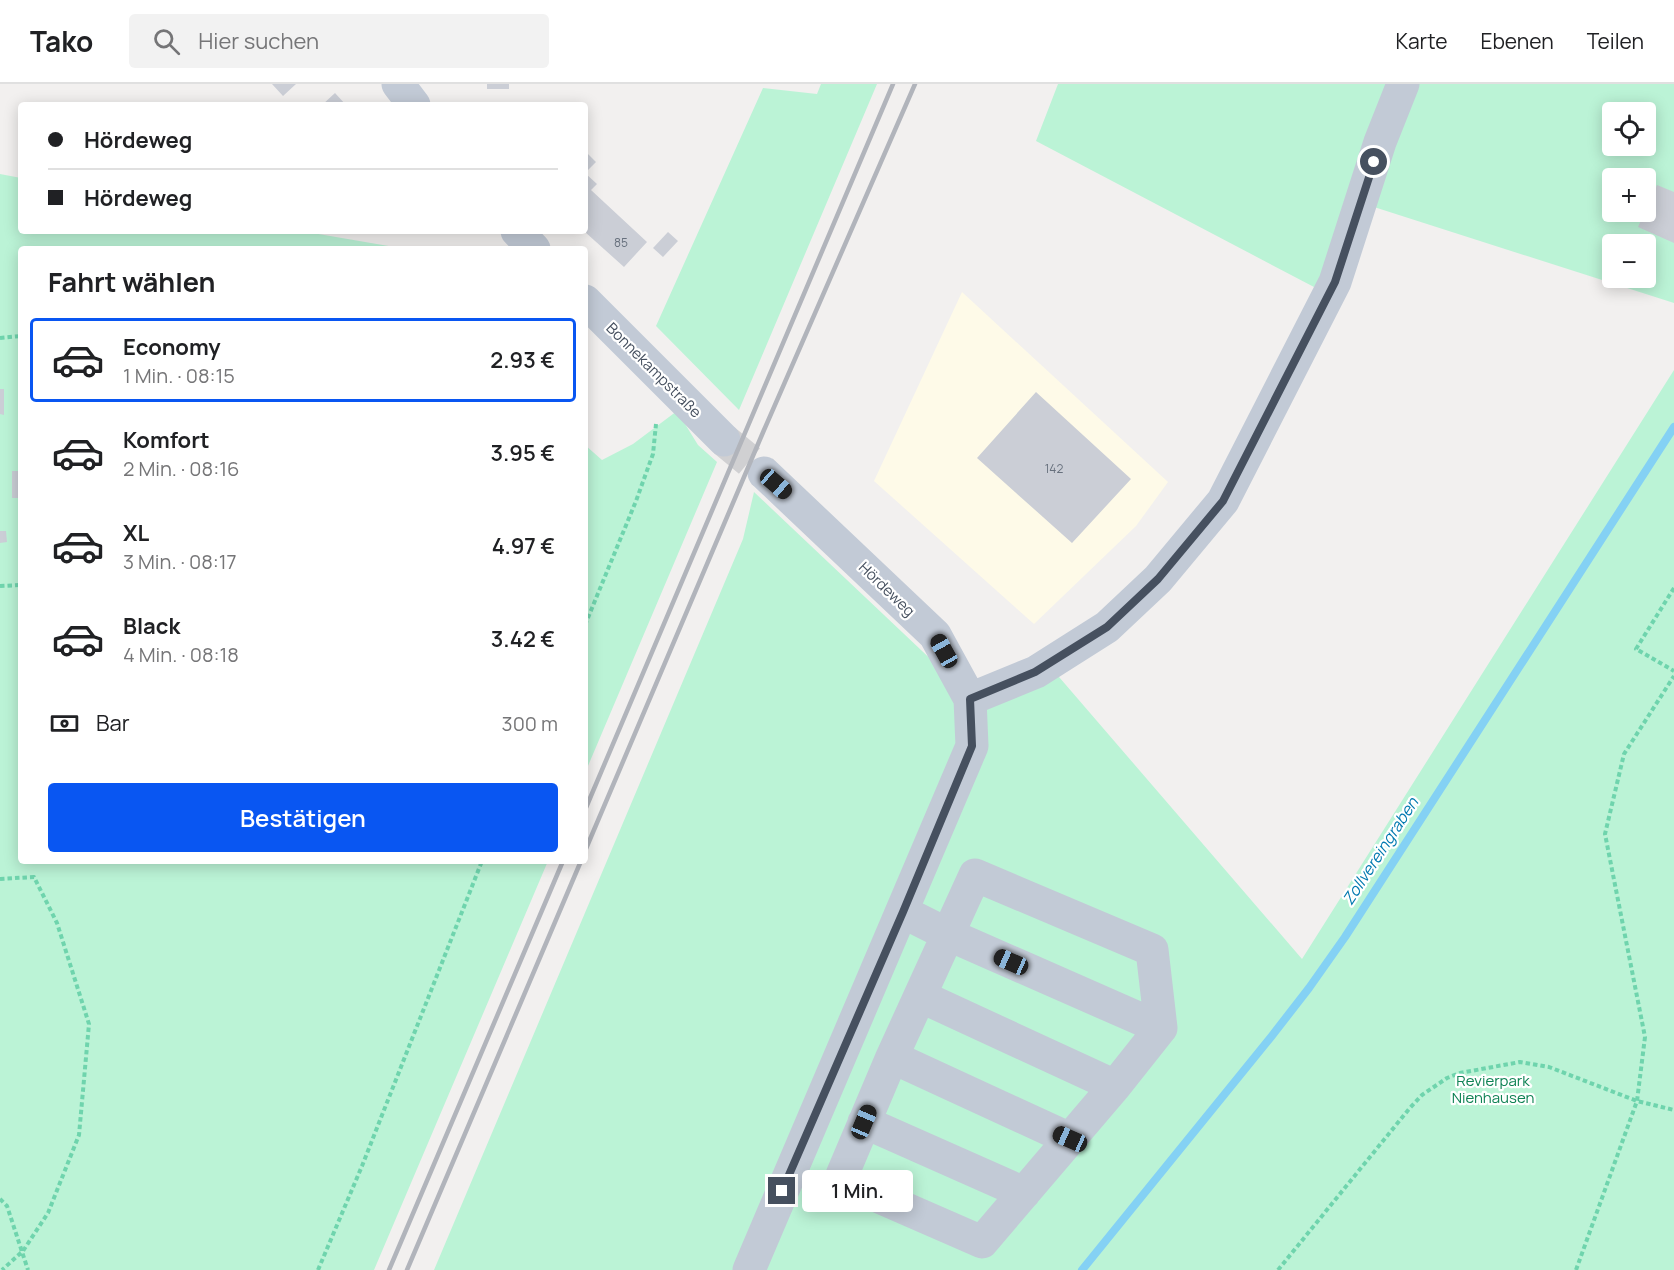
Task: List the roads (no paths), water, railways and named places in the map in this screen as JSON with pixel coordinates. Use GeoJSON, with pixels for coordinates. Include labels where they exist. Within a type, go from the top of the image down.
{"type":"FeatureCollection","features":[{"type":"Feature","properties":{"kind":"street"},"geometry":{"type":"LineString","coordinates":[[970,699],[1035,672],[1107,627],[1158,579],[1223,501],[1335,282],[1380,142],[1403,84]]}},
{"type":"Feature","properties":{"kind":"street"},"geometry":{"type":"LineString","coordinates":[[520,234],[531,246]]}},
{"type":"Feature","properties":{"kind":"street","name":"Bonnekampstraße"},"geometry":{"type":"LineString","coordinates":[[588,304],[724,440]]}},
{"type":"Feature","properties":{"kind":"street","name":"Hördeweg"},"geometry":{"type":"LineString","coordinates":[[749,1270],[972,746],[970,699],[935,635],[775,484]]}},
{"type":"Feature","properties":{"kind":"street"},"geometry":{"type":"LineString","coordinates":[[975,875],[1152,950],[1161,1028],[1115,1086],[982,1242],[840,1180],[947,934],[975,875]]}},
{"type":"Feature","properties":{"kind":"street"},"geometry":{"type":"LineString","coordinates":[[903,912],[947,934],[1161,1028]]}},
{"type":"Feature","properties":{"kind":"street"},"geometry":{"type":"LineString","coordinates":[[920,996],[1115,1086]]}},
{"type":"Feature","properties":{"kind":"street"},"geometry":{"type":"LineString","coordinates":[[892,1057],[1070,1139]]}},
{"type":"Feature","properties":{"kind":"street"},"geometry":{"type":"LineString","coordinates":[[864,1122],[1024,1193]]}},
{"type":"Feature","properties":{"kind":"waterway","name":"Zollvereingraben"},"geometry":{"type":"LineString","coordinates":[[1082,1270],[1271,1037],[1345,937],[1674,427]]}},
{"type":"Feature","properties":{"kind":"tunnel"},"geometry":{"type":"LineString","coordinates":[[724,440],[764,473]]}},
{"type":"Feature","properties":{"kind":"railway"},"geometry":{"type":"LineString","coordinates":[[588,803],[893,84]]}},
{"type":"Feature","properties":{"kind":"railway"},"geometry":{"type":"LineString","coordinates":[[588,844],[764,430],[915,84]]}},
{"type":"Feature","properties":{"kind":"railway"},"geometry":{"type":"LineString","coordinates":[[389,1270],[562,864]]}},
{"type":"Feature","properties":{"kind":"railway"},"geometry":{"type":"LineString","coordinates":[[407,1270],[580,864]]}},
{"type":"Feature","properties":{"kind":"park label","name":"Revierpark Nienhausen"},"geometry":{"type":"Point","coordinates":[1493,1088]}}]}
